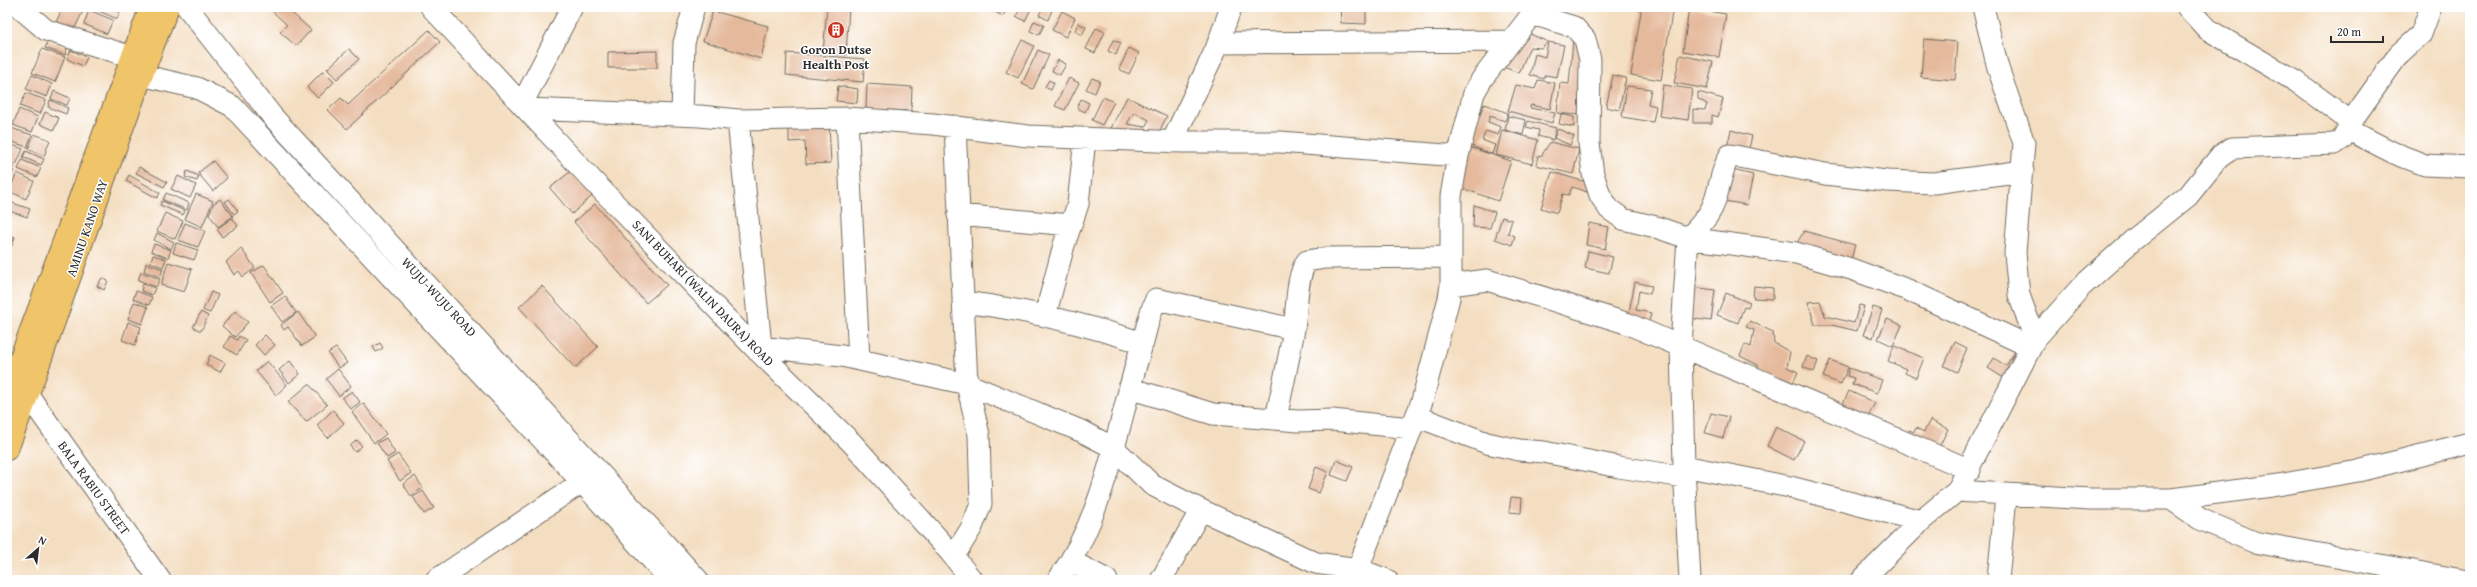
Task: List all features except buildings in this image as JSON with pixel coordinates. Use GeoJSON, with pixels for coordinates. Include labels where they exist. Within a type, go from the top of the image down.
{"type":"FeatureCollection","features":[{"type":"Feature","properties":{"kind":"main road","name":"AMINU KANO WAY"},"geometry":{"type":"LineString","coordinates":[[7,449],[18,395],[136,66],[151,7]]}},
{"type":"Feature","properties":{"kind":"main road","name":"AMINU KANO WAY"},"geometry":{"type":"LineString","coordinates":[[136,66],[168,7]]}},
{"type":"Feature","properties":{"kind":"street","name":"WUJU-WUJU ROAD"},"geometry":{"type":"LineString","coordinates":[[19,7],[46,30],[136,66],[197,88],[232,106],[582,482],[670,580]]}},
{"type":"Feature","properties":{"kind":"street","name":"WUJU-WUJU ROAD"},"geometry":{"type":"LineString","coordinates":[[187,7],[272,116],[698,580]]}},
{"type":"Feature","properties":{"kind":"street","name":"SANI BUHARI (WALIN DAURA) ROAD"},"geometry":{"type":"LineString","coordinates":[[432,7],[594,182],[852,443],[954,556],[972,580]]}},
{"type":"Feature","properties":{"kind":"street"},"geometry":{"type":"LineString","coordinates":[[572,7],[525,106],[682,115],[738,120],[847,118],[955,126],[1028,136],[1172,142],[1280,142],[1458,156]]}},
{"type":"Feature","properties":{"kind":"street"},"geometry":{"type":"LineString","coordinates":[[682,115],[684,42],[694,7]]}},
{"type":"Feature","properties":{"kind":"street"},"geometry":{"type":"LineString","coordinates":[[1172,142],[1218,43],[1231,7]]}},
{"type":"Feature","properties":{"kind":"street"},"geometry":{"type":"LineString","coordinates":[[1983,7],[1998,68],[2024,143],[2023,171],[2015,253],[2019,294],[2033,343]]}},
{"type":"Feature","properties":{"kind":"street"},"geometry":{"type":"LineString","coordinates":[[2187,7],[2207,29],[2296,82],[2349,126],[2394,153],[2425,165],[2470,166]]}},
{"type":"Feature","properties":{"kind":"street"},"geometry":{"type":"LineString","coordinates":[[1862,580],[1921,521],[1957,492],[1970,470],[2033,343],[2087,282],[2132,241],[2188,196],[2221,155],[2232,148],[2327,146],[2342,139],[2349,126],[2399,54],[2421,34],[2431,7]]}},
{"type":"Feature","properties":{"kind":"street"},"geometry":{"type":"LineString","coordinates":[[1358,569],[1414,422],[1451,285],[1451,196],[1458,156],[1474,93],[1482,78],[1533,10],[1574,27],[1585,39],[1590,60],[1589,143],[1592,174],[1600,195],[1609,209],[1624,219],[1656,227],[1688,238],[1796,253],[1851,269],[1908,290],[2033,343]]}},
{"type":"Feature","properties":{"kind":"street"},"geometry":{"type":"LineString","coordinates":[[1218,43],[1511,41]]}},
{"type":"Feature","properties":{"kind":"street"},"geometry":{"type":"LineString","coordinates":[[847,118],[859,360]]}},
{"type":"Feature","properties":{"kind":"street"},"geometry":{"type":"LineString","coordinates":[[738,120],[757,346],[842,356],[967,384],[1081,430],[1114,448],[1152,485],[1201,510],[1316,563],[1358,569],[1387,580]]}},
{"type":"Feature","properties":{"kind":"street"},"geometry":{"type":"LineString","coordinates":[[954,556],[972,527],[981,504],[979,435],[967,384],[955,126]]}},
{"type":"Feature","properties":{"kind":"street"},"geometry":{"type":"LineString","coordinates":[[1045,316],[1078,204],[1085,139]]}},
{"type":"Feature","properties":{"kind":"street"},"geometry":{"type":"LineString","coordinates":[[1690,580],[1684,471],[1681,346],[1688,238],[1702,224],[1712,207],[1724,165],[1730,155],[1825,174],[1887,181],[1934,183],[2023,171]]}},
{"type":"Feature","properties":{"kind":"street"},"geometry":{"type":"LineString","coordinates":[[958,215],[1071,225]]}},
{"type":"Feature","properties":{"kind":"street"},"geometry":{"type":"LineString","coordinates":[[1276,420],[1294,329],[1302,267],[1307,261],[1325,258],[1450,257]]}},
{"type":"Feature","properties":{"kind":"street"},"geometry":{"type":"LineString","coordinates":[[1451,285],[1487,280],[1626,323],[1970,470]]}},
{"type":"Feature","properties":{"kind":"street"},"geometry":{"type":"LineString","coordinates":[[1058,580],[1077,551],[1094,510],[1114,448],[1129,388],[1153,305],[1158,298],[1294,329]]}},
{"type":"Feature","properties":{"kind":"street"},"geometry":{"type":"LineString","coordinates":[[962,302],[998,306],[1045,316],[1143,343]]}},
{"type":"Feature","properties":{"kind":"street"},"geometry":{"type":"LineString","coordinates":[[1129,388],[1213,414],[1276,420],[1414,422],[1487,443],[1619,467],[1684,471],[1790,487],[1921,521]]}},
{"type":"Feature","properties":{"kind":"street","name":"BALA RABIU STREET"},"geometry":{"type":"LineString","coordinates":[[18,395],[160,580]]}},
{"type":"Feature","properties":{"kind":"street"},"geometry":{"type":"LineString","coordinates":[[1957,492],[2006,496],[2090,499],[2171,499],[2272,486],[2358,471],[2470,443]]}},
{"type":"Feature","properties":{"kind":"street"},"geometry":{"type":"LineString","coordinates":[[436,580],[582,482]]}},
{"type":"Feature","properties":{"kind":"street"},"geometry":{"type":"LineString","coordinates":[[1998,580],[2006,496]]}},
{"type":"Feature","properties":{"kind":"street"},"geometry":{"type":"LineString","coordinates":[[2171,499],[2200,519],[2254,542],[2462,580]]}},
{"type":"Feature","properties":{"kind":"street"},"geometry":{"type":"LineString","coordinates":[[1161,580],[1201,510]]}},
{"type":"Feature","properties":{"kind":"street"},"geometry":{"type":"LineString","coordinates":[[1071,561],[1107,580]]}},
{"type":"Feature","properties":{"kind":"place","name":"Goron Dutse Health Post"},"geometry":{"type":"Point","coordinates":[836,30]}}]}
